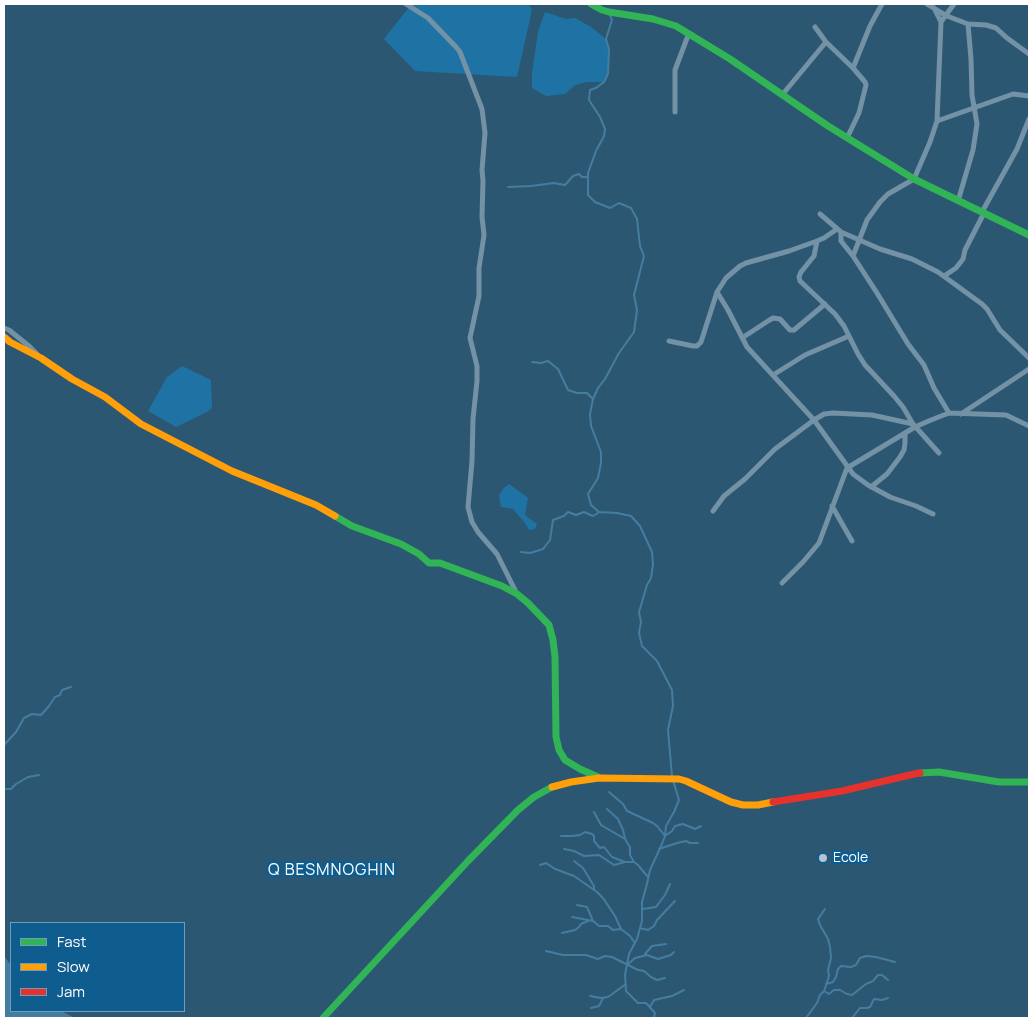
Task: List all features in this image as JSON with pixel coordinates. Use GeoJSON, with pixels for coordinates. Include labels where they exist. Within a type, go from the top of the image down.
{"type":"FeatureCollection","features":[{"type":"Feature","properties":{"kind":"street"},"geometry":{"type":"LineString","coordinates":[[406,4],[428,18],[460,52],[482,110],[485,134],[482,170],[484,235],[479,268],[479,296],[470,338],[477,366],[477,381],[468,507],[472,522],[497,554],[517,594]]}},
{"type":"Feature","properties":{"kind":"street"},"geometry":{"type":"LineString","coordinates":[[591,4],[609,12],[632,15],[676,26],[730,59],[828,126],[914,179],[1029,233]]}},
{"type":"Feature","properties":{"kind":"street"},"geometry":{"type":"LineString","coordinates":[[853,68],[870,26],[882,4]]}},
{"type":"Feature","properties":{"kind":"street"},"geometry":{"type":"LineString","coordinates":[[927,4],[947,16],[968,24],[986,25],[996,28],[1029,54]]}},
{"type":"Feature","properties":{"kind":"street"},"geometry":{"type":"LineString","coordinates":[[941,22],[954,4]]}},
{"type":"Feature","properties":{"kind":"street"},"geometry":{"type":"LineString","coordinates":[[853,256],[868,220],[880,202],[888,194],[914,179],[937,121],[941,22],[934,8]]}},
{"type":"Feature","properties":{"kind":"street"},"geometry":{"type":"LineString","coordinates":[[958,201],[973,150],[977,124],[972,95],[968,24]]}},
{"type":"Feature","properties":{"kind":"street"},"geometry":{"type":"LineString","coordinates":[[816,27],[826,42],[853,68],[866,84],[859,112],[847,138]]}},
{"type":"Feature","properties":{"kind":"street"},"geometry":{"type":"LineString","coordinates":[[675,112],[674,70],[689,33]]}},
{"type":"Feature","properties":{"kind":"street"},"geometry":{"type":"LineString","coordinates":[[782,95],[826,42]]}},
{"type":"Feature","properties":{"kind":"street"},"geometry":{"type":"LineString","coordinates":[[937,121],[1013,94],[1029,96]]}},
{"type":"Feature","properties":{"kind":"street"},"geometry":{"type":"LineString","coordinates":[[944,276],[956,268],[963,259],[965,250],[1017,149],[1029,120]]}},
{"type":"Feature","properties":{"kind":"street"},"geometry":{"type":"LineString","coordinates":[[820,214],[839,231],[926,265],[944,276],[982,304],[1000,330],[1029,358]]}},
{"type":"Feature","properties":{"kind":"street"},"geometry":{"type":"LineString","coordinates":[[669,341],[693,346],[701,342],[717,292],[726,278],[740,266],[817,241],[839,231]]}},
{"type":"Feature","properties":{"kind":"street"},"geometry":{"type":"LineString","coordinates":[[839,231],[841,242],[853,256],[908,344],[924,365],[934,388],[949,413]]}},
{"type":"Feature","properties":{"kind":"street"},"geometry":{"type":"LineString","coordinates":[[817,241],[814,256],[798,277],[800,281],[835,314],[866,365],[899,401],[914,426],[939,452]]}},
{"type":"Feature","properties":{"kind":"street"},"geometry":{"type":"LineString","coordinates":[[717,292],[747,347],[814,420],[847,468],[871,487],[890,497],[933,514]]}},
{"type":"Feature","properties":{"kind":"street"},"geometry":{"type":"LineString","coordinates":[[742,338],[773,318],[780,319],[790,330],[794,330],[825,304]]}},
{"type":"Feature","properties":{"kind":"street"},"geometry":{"type":"LineString","coordinates":[[4,328],[9,330],[41,358]]}},
{"type":"Feature","properties":{"kind":"street"},"geometry":{"type":"LineString","coordinates":[[772,375],[805,355],[849,336]]}},
{"type":"Feature","properties":{"kind":"street"},"geometry":{"type":"LineString","coordinates":[[4,337],[105,397],[141,424],[194,452],[232,471],[316,505],[352,526],[401,544],[419,554],[429,563],[440,563],[502,586],[517,594],[549,625],[555,657],[556,737],[559,750],[565,760],[600,778]]}},
{"type":"Feature","properties":{"kind":"street"},"geometry":{"type":"LineString","coordinates":[[961,414],[1029,369]]}},
{"type":"Feature","properties":{"kind":"street"},"geometry":{"type":"LineString","coordinates":[[713,511],[724,496],[775,449],[824,414],[850,413],[872,415],[914,426]]}},
{"type":"Feature","properties":{"kind":"street"},"geometry":{"type":"LineString","coordinates":[[782,583],[819,543],[847,468],[914,426],[949,413],[1006,416],[1029,426]]}},
{"type":"Feature","properties":{"kind":"street"},"geometry":{"type":"LineString","coordinates":[[871,487],[887,474],[900,457],[904,450],[905,433]]}},
{"type":"Feature","properties":{"kind":"street"},"geometry":{"type":"LineString","coordinates":[[832,506],[852,541]]}},
{"type":"Feature","properties":{"kind":"street"},"geometry":{"type":"LineString","coordinates":[[323,1018],[468,861],[518,810],[534,797],[551,787],[600,778],[679,779],[730,802],[743,805],[758,805],[842,791],[914,774],[939,772],[999,782],[1029,782]]}},
{"type":"Feature","properties":{"kind":"shaded area"},"geometry":{"type":"Polygon","coordinates":[[[406,4],[529,4],[532,10],[517,77],[415,71],[384,39],[410,6],[406,4]]]}},
{"type":"Feature","properties":{"kind":"shaded area"},"geometry":{"type":"Polygon","coordinates":[[[545,12],[566,19],[575,18],[591,27],[606,39],[609,49],[608,74],[604,82],[587,82],[575,85],[565,94],[546,96],[532,88],[532,73],[538,32],[545,12]]]}},
{"type":"Feature","properties":{"kind":"shaded area"},"geometry":{"type":"Polygon","coordinates":[[[182,366],[211,380],[212,408],[176,427],[148,411],[167,377],[182,366]]]}},
{"type":"Feature","properties":{"kind":"shaded area"},"geometry":{"type":"Polygon","coordinates":[[[509,484],[528,498],[525,515],[537,524],[535,529],[529,530],[513,509],[501,507],[499,495],[509,484]]]}},
{"type":"Feature","properties":{"kind":"shaded area"},"geometry":{"type":"Polygon","coordinates":[[[4,956],[10,964],[10,1012],[63,1012],[75,1018],[4,1018],[4,956]]]}},
{"type":"Feature","properties":{"kind":"waterway"},"geometry":{"type":"LineString","coordinates":[[609,13],[612,20],[606,39],[609,49],[608,74],[604,82],[590,90],[589,100],[605,129],[604,136],[588,173],[588,195],[595,202],[610,208],[619,203],[631,208],[637,219],[640,246],[644,256],[634,295],[637,310],[634,332],[619,353],[593,399],[590,414],[591,426],[601,452],[601,463],[598,478],[588,494],[591,505],[599,512],[631,516],[640,526],[652,552],[651,578],[639,612],[641,622],[639,633],[642,646],[657,661],[672,690],[673,706],[668,730],[672,776]]}},
{"type":"Feature","properties":{"kind":"waterway"},"geometry":{"type":"LineString","coordinates":[[508,187],[554,183],[565,185],[573,176],[579,174],[582,177],[588,177]]}},
{"type":"Feature","properties":{"kind":"waterway"},"geometry":{"type":"LineString","coordinates":[[532,362],[541,363],[548,361],[558,369],[568,390],[577,393],[587,393],[593,399]]}},
{"type":"Feature","properties":{"kind":"waterway"},"geometry":{"type":"LineString","coordinates":[[521,552],[530,553],[543,549],[550,540],[553,520],[564,516],[568,512],[576,515],[584,512],[593,516],[598,513]]}},
{"type":"Feature","properties":{"kind":"waterway"},"geometry":{"type":"LineString","coordinates":[[4,745],[16,732],[24,718],[32,714],[41,715],[55,697],[60,695],[62,690],[71,687]]}},
{"type":"Feature","properties":{"kind":"waterway"},"geometry":{"type":"LineString","coordinates":[[4,789],[11,789],[28,777],[39,775]]}},
{"type":"Feature","properties":{"kind":"waterway"},"geometry":{"type":"LineString","coordinates":[[654,1018],[655,1013],[646,1003],[638,1003],[626,991],[625,975],[629,954],[637,939],[642,921],[642,902],[650,870],[665,836],[666,826],[679,800],[673,780]]}},
{"type":"Feature","properties":{"kind":"waterway"},"geometry":{"type":"LineString","coordinates":[[609,792],[623,804],[627,811],[653,823],[665,836],[675,826],[683,824],[695,829],[701,826]]}},
{"type":"Feature","properties":{"kind":"waterway"},"geometry":{"type":"LineString","coordinates":[[607,809],[618,819],[625,838]]}},
{"type":"Feature","properties":{"kind":"waterway"},"geometry":{"type":"LineString","coordinates":[[594,812],[601,825],[625,839],[630,847],[630,855],[634,862]]}},
{"type":"Feature","properties":{"kind":"waterway"},"geometry":{"type":"LineString","coordinates":[[561,836],[580,835],[585,832],[592,834],[594,841],[600,848],[604,847],[612,857],[625,862]]}},
{"type":"Feature","properties":{"kind":"waterway"},"geometry":{"type":"LineString","coordinates":[[659,849],[686,841],[698,843]]}},
{"type":"Feature","properties":{"kind":"waterway"},"geometry":{"type":"LineString","coordinates":[[564,849],[584,856],[599,855],[614,865],[634,862],[648,877]]}},
{"type":"Feature","properties":{"kind":"waterway"},"geometry":{"type":"LineString","coordinates":[[574,861],[583,868],[594,886],[594,890]]}},
{"type":"Feature","properties":{"kind":"waterway"},"geometry":{"type":"LineString","coordinates":[[540,865],[546,863],[555,869],[574,876],[597,892],[615,916],[621,929],[635,943]]}},
{"type":"Feature","properties":{"kind":"waterway"},"geometry":{"type":"LineString","coordinates":[[643,909],[656,907],[670,884]]}},
{"type":"Feature","properties":{"kind":"waterway"},"geometry":{"type":"LineString","coordinates":[[640,928],[648,930],[654,926],[657,920],[675,901]]}},
{"type":"Feature","properties":{"kind":"waterway"},"geometry":{"type":"LineString","coordinates":[[577,905],[587,907],[593,921]]}},
{"type":"Feature","properties":{"kind":"waterway"},"geometry":{"type":"LineString","coordinates":[[806,1018],[824,991],[829,976],[830,947],[818,919],[825,909]]}},
{"type":"Feature","properties":{"kind":"waterway"},"geometry":{"type":"LineString","coordinates":[[572,917],[593,921],[599,926],[608,926],[613,930],[621,929]]}},
{"type":"Feature","properties":{"kind":"waterway"},"geometry":{"type":"LineString","coordinates":[[562,933],[575,930],[581,924],[588,921]]}},
{"type":"Feature","properties":{"kind":"waterway"},"geometry":{"type":"LineString","coordinates":[[645,954],[652,946],[666,944]]}},
{"type":"Feature","properties":{"kind":"waterway"},"geometry":{"type":"LineString","coordinates":[[546,951],[563,955],[586,955],[598,959],[605,956],[612,957],[644,971],[657,980],[665,978]]}},
{"type":"Feature","properties":{"kind":"waterway"},"geometry":{"type":"LineString","coordinates":[[627,965],[635,958],[647,955],[658,959],[671,955],[674,952]]}},
{"type":"Feature","properties":{"kind":"waterway"},"geometry":{"type":"LineString","coordinates":[[826,984],[833,982],[841,966],[851,967],[856,965],[860,958],[866,956],[895,962]]}},
{"type":"Feature","properties":{"kind":"waterway"},"geometry":{"type":"LineString","coordinates":[[824,991],[829,994],[834,990],[840,990],[852,995],[873,981],[878,975],[882,975],[888,980]]}},
{"type":"Feature","properties":{"kind":"waterway"},"geometry":{"type":"LineString","coordinates":[[590,996],[608,997],[626,984]]}},
{"type":"Feature","properties":{"kind":"waterway"},"geometry":{"type":"LineString","coordinates":[[650,1007],[654,1000],[672,996],[684,990]]}},
{"type":"Feature","properties":{"kind":"waterway"},"geometry":{"type":"LineString","coordinates":[[591,1008],[599,1006],[603,998]]}},
{"type":"Feature","properties":{"kind":"waterway"},"geometry":{"type":"LineString","coordinates":[[852,1018],[860,1008],[870,1007],[874,999],[882,1000],[888,998]]}},
{"type":"Feature","properties":{"kind":"traffic: fast"},"geometry":{"type":"LineString","coordinates":[[591,4],[609,12],[653,19],[676,26],[730,59],[828,126],[914,179],[1029,235]]}},
{"type":"Feature","properties":{"kind":"traffic: fast"},"geometry":{"type":"LineString","coordinates":[[335,516],[352,526],[401,544],[419,554],[429,563],[440,563],[502,586],[517,594],[528,603],[549,625],[553,640],[556,737],[559,750],[565,760],[598,777]]}},
{"type":"Feature","properties":{"kind":"traffic: fast"},"geometry":{"type":"LineString","coordinates":[[920,773],[939,772],[999,782],[1029,782]]}},
{"type":"Feature","properties":{"kind":"traffic: fast"},"geometry":{"type":"LineString","coordinates":[[323,1018],[468,861],[518,810],[534,797],[552,787]]}},
{"type":"Feature","properties":{"kind":"traffic: slow"},"geometry":{"type":"LineString","coordinates":[[4,337],[105,397],[141,424],[232,471],[316,505],[335,516]]}},
{"type":"Feature","properties":{"kind":"traffic: slow"},"geometry":{"type":"LineString","coordinates":[[552,787],[599,778],[679,779],[731,802],[743,805],[773,802]]}},
{"type":"Feature","properties":{"kind":"traffic: jam"},"geometry":{"type":"LineString","coordinates":[[773,802],[842,791],[920,773]]}},
{"type":"Feature","properties":{"kind":"place","name":"Ecole"},"geometry":{"type":"Point","coordinates":[823,858]}},
{"type":"Feature","properties":{"kind":"district","name":"Q BESMNOGHIN"},"geometry":{"type":"Point","coordinates":[332,871]}}]}
